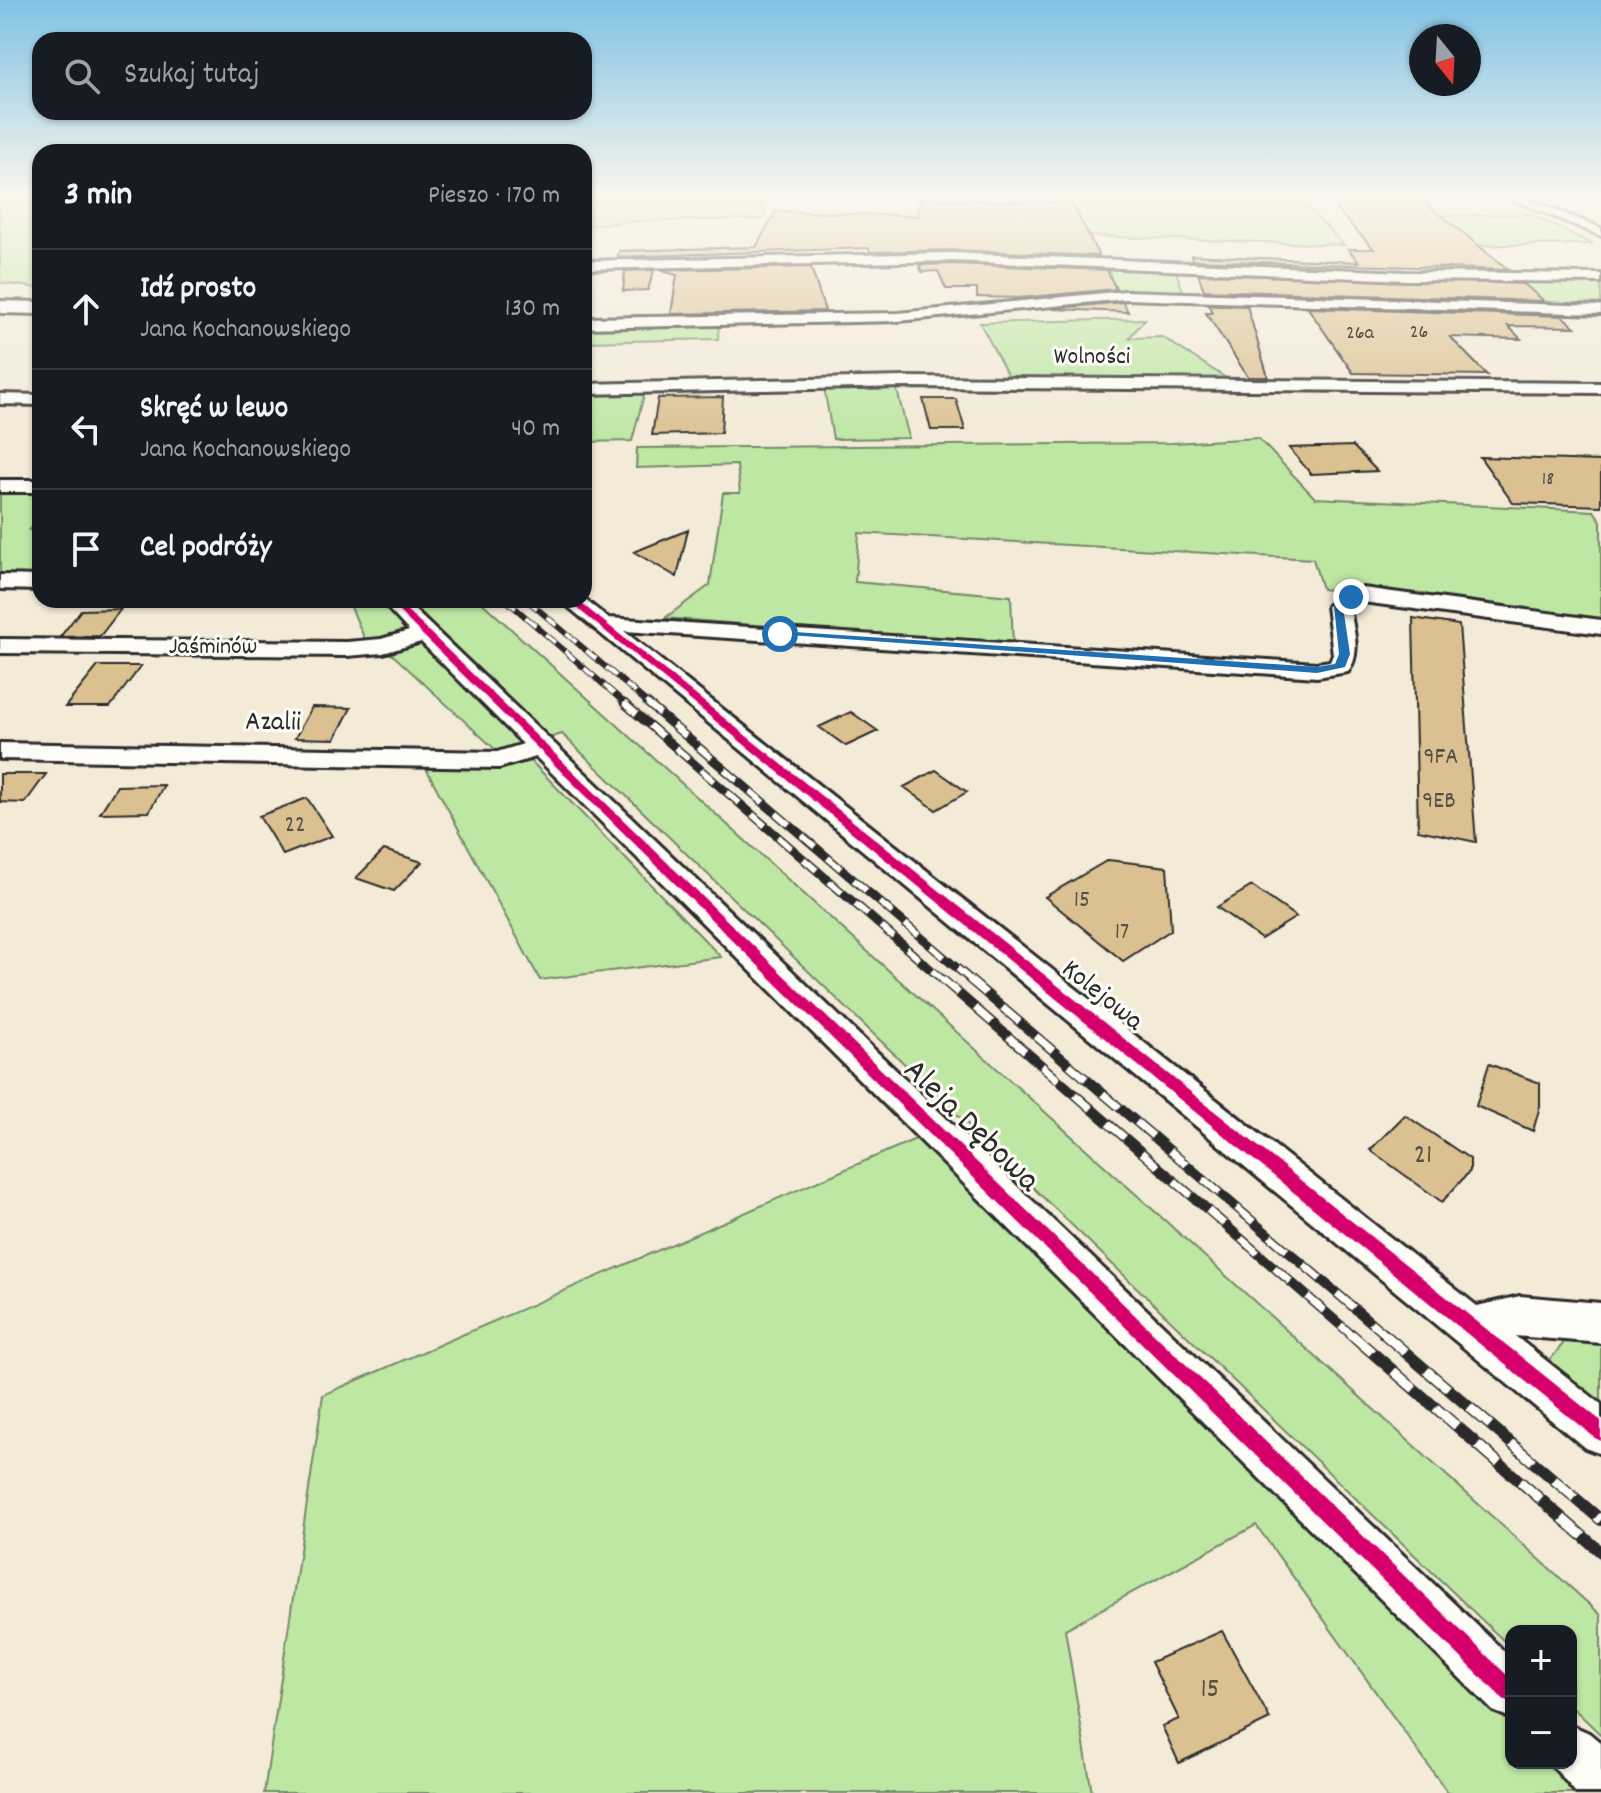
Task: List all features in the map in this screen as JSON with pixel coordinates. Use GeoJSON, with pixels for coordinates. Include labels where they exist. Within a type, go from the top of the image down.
{"type":"FeatureCollection","features":[{"type":"Feature","properties":{"kind":"street"},"geometry":{"type":"LineString","coordinates":[[1569,278],[1601,278]]}},
{"type":"Feature","properties":{"kind":"street"},"geometry":{"type":"LineString","coordinates":[[592,323],[898,317],[1125,295],[1601,310]]}},
{"type":"Feature","properties":{"kind":"street"},"geometry":{"type":"LineString","coordinates":[[0,307],[32,308]]}},
{"type":"Feature","properties":{"kind":"street","name":"Wolności"},"geometry":{"type":"LineString","coordinates":[[592,389],[983,382],[1601,388]]}},
{"type":"Feature","properties":{"kind":"street"},"geometry":{"type":"LineString","coordinates":[[0,399],[32,400]]}},
{"type":"Feature","properties":{"kind":"street"},"geometry":{"type":"LineString","coordinates":[[0,486],[32,486]]}},
{"type":"Feature","properties":{"kind":"street"},"geometry":{"type":"LineString","coordinates":[[0,582],[32,583]]}},
{"type":"Feature","properties":{"kind":"street"},"geometry":{"type":"LineString","coordinates":[[601,625],[634,624],[1317,670],[1340,667],[1345,654],[1338,606],[1351,597],[1363,595],[1601,627]]}},
{"type":"Feature","properties":{"kind":"street","name":"Aleja Dębowa"},"geometry":{"type":"LineString","coordinates":[[399,608],[1505,1687]]}},
{"type":"Feature","properties":{"kind":"street","name":"Kolejowa"},"geometry":{"type":"LineString","coordinates":[[581,608],[1601,1432]]}},
{"type":"Feature","properties":{"kind":"street","name":"Jaśminów"},"geometry":{"type":"LineString","coordinates":[[0,646],[347,649],[383,646],[424,634]]}},
{"type":"Feature","properties":{"kind":"street","name":"Azalii"},"geometry":{"type":"LineString","coordinates":[[0,751],[499,760],[543,746]]}},
{"type":"Feature","properties":{"kind":"street"},"geometry":{"type":"LineString","coordinates":[[1473,1327],[1520,1315],[1601,1323]]}},
{"type":"Feature","properties":{"kind":"street"},"geometry":{"type":"LineString","coordinates":[[1577,1757],[1601,1780]]}},
{"type":"Feature","properties":{"kind":"green space"},"geometry":{"type":"Polygon","coordinates":[[[0,278],[32,278],[32,287],[0,283],[0,278]]]}},
{"type":"Feature","properties":{"kind":"green space"},"geometry":{"type":"Polygon","coordinates":[[[1110,278],[1178,278],[1185,296],[1111,292],[1110,278]]]}},
{"type":"Feature","properties":{"kind":"green space"},"geometry":{"type":"Polygon","coordinates":[[[1465,279],[1601,281],[1601,308],[1499,306],[1465,279]]]}},
{"type":"Feature","properties":{"kind":"green space"},"geometry":{"type":"Polygon","coordinates":[[[1145,319],[1129,338],[1162,337],[1226,378],[1009,378],[980,323],[1145,319]]]}},
{"type":"Feature","properties":{"kind":"green space"},"geometry":{"type":"Polygon","coordinates":[[[719,323],[718,339],[592,342],[592,326],[719,323]]]}},
{"type":"Feature","properties":{"kind":"green space"},"geometry":{"type":"Polygon","coordinates":[[[896,386],[909,438],[833,439],[824,387],[896,386]]]}},
{"type":"Feature","properties":{"kind":"green space"},"geometry":{"type":"Polygon","coordinates":[[[645,391],[632,441],[592,442],[592,392],[645,391]]]}},
{"type":"Feature","properties":{"kind":"green space"},"geometry":{"type":"Polygon","coordinates":[[[1258,438],[1315,498],[1594,511],[1601,521],[1601,623],[1322,589],[1313,559],[859,533],[855,582],[1011,596],[1013,645],[665,618],[710,585],[723,493],[740,493],[737,465],[636,468],[637,448],[1173,443],[1258,438]]]}},
{"type":"Feature","properties":{"kind":"green space"},"geometry":{"type":"Polygon","coordinates":[[[0,490],[32,491],[32,527],[29,530],[32,530],[32,578],[0,577],[0,490]]]}},
{"type":"Feature","properties":{"kind":"green space"},"geometry":{"type":"Polygon","coordinates":[[[351,608],[488,608],[1601,1615],[1601,1735],[1577,1712],[1577,1625],[1505,1625],[1505,1642],[562,734],[499,753],[393,655],[366,642],[351,608]]]}},
{"type":"Feature","properties":{"kind":"green space"},"geometry":{"type":"Polygon","coordinates":[[[531,761],[721,957],[540,980],[423,763],[531,761]]]}},
{"type":"Feature","properties":{"kind":"green space"},"geometry":{"type":"Polygon","coordinates":[[[918,1138],[1294,1504],[1505,1719],[1505,1769],[1554,1769],[1578,1793],[1448,1793],[1256,1525],[1065,1629],[1092,1793],[264,1793],[323,1395],[918,1138]]]}},
{"type":"Feature","properties":{"kind":"green space"},"geometry":{"type":"Polygon","coordinates":[[[1583,1319],[1601,1325],[1601,1403],[1549,1361],[1583,1319]]]}},
{"type":"Feature","properties":{"kind":"building"},"geometry":{"type":"Polygon","coordinates":[[[624,278],[652,278],[648,290],[623,291],[624,278]]]}},
{"type":"Feature","properties":{"kind":"building"},"geometry":{"type":"Polygon","coordinates":[[[677,278],[814,278],[825,311],[671,314],[677,278]]]}},
{"type":"Feature","properties":{"kind":"building"},"geometry":{"type":"Polygon","coordinates":[[[941,278],[1111,278],[1116,289],[1019,298],[977,297],[977,289],[946,289],[941,278]]]}},
{"type":"Feature","properties":{"kind":"building"},"geometry":{"type":"Polygon","coordinates":[[[1199,278],[1524,284],[1544,301],[1204,290],[1199,278]]]}},
{"type":"Feature","properties":{"kind":"building"},"geometry":{"type":"Polygon","coordinates":[[[1123,302],[1128,312],[1052,309],[1123,302]]]}},
{"type":"Feature","properties":{"kind":"building"},"geometry":{"type":"Polygon","coordinates":[[[1209,305],[1247,306],[1268,377],[1248,377],[1206,313],[1212,313],[1209,305]]]}},
{"type":"Feature","properties":{"kind":"building"},"geometry":{"type":"Polygon","coordinates":[[[1308,308],[1562,316],[1575,327],[1508,326],[1521,339],[1450,337],[1487,375],[1353,373],[1308,308]]]}},
{"type":"Feature","properties":{"kind":"building"},"geometry":{"type":"Polygon","coordinates":[[[723,397],[721,433],[652,435],[658,398],[723,397]]]}},
{"type":"Feature","properties":{"kind":"building"},"geometry":{"type":"Polygon","coordinates":[[[923,399],[956,399],[965,430],[931,430],[923,399]]]}},
{"type":"Feature","properties":{"kind":"building"},"geometry":{"type":"Polygon","coordinates":[[[1353,446],[1377,471],[1311,474],[1289,448],[1353,446]]]}},
{"type":"Feature","properties":{"kind":"building"},"geometry":{"type":"Polygon","coordinates":[[[1480,457],[1601,461],[1601,506],[1513,503],[1480,457]]]}},
{"type":"Feature","properties":{"kind":"building"},"geometry":{"type":"Polygon","coordinates":[[[688,530],[677,577],[634,552],[688,530]]]}},
{"type":"Feature","properties":{"kind":"building"},"geometry":{"type":"Polygon","coordinates":[[[121,609],[100,636],[60,637],[81,610],[121,609]]]}},
{"type":"Feature","properties":{"kind":"building"},"geometry":{"type":"Polygon","coordinates":[[[1413,618],[1459,625],[1476,842],[1418,830],[1413,618]]]}},
{"type":"Feature","properties":{"kind":"building"},"geometry":{"type":"Polygon","coordinates":[[[98,666],[141,666],[110,707],[65,707],[98,666]]]}},
{"type":"Feature","properties":{"kind":"building"},"geometry":{"type":"Polygon","coordinates":[[[312,707],[351,708],[335,739],[295,738],[312,707]]]}},
{"type":"Feature","properties":{"kind":"building"},"geometry":{"type":"Polygon","coordinates":[[[851,712],[878,731],[846,746],[819,727],[851,712]]]}},
{"type":"Feature","properties":{"kind":"building"},"geometry":{"type":"Polygon","coordinates":[[[936,770],[967,792],[936,810],[904,787],[936,770]]]}},
{"type":"Feature","properties":{"kind":"building"},"geometry":{"type":"Polygon","coordinates":[[[0,774],[46,774],[25,803],[0,802],[0,774]]]}},
{"type":"Feature","properties":{"kind":"building"},"geometry":{"type":"Polygon","coordinates":[[[164,785],[149,812],[100,813],[117,786],[164,785]]]}},
{"type":"Feature","properties":{"kind":"building"},"geometry":{"type":"Polygon","coordinates":[[[307,798],[332,836],[283,855],[259,816],[307,798]]]}},
{"type":"Feature","properties":{"kind":"building"},"geometry":{"type":"Polygon","coordinates":[[[384,850],[422,862],[394,891],[356,878],[384,850]]]}},
{"type":"Feature","properties":{"kind":"building"},"geometry":{"type":"Polygon","coordinates":[[[1108,860],[1167,867],[1171,930],[1123,961],[1045,897],[1108,860]]]}},
{"type":"Feature","properties":{"kind":"building"},"geometry":{"type":"Polygon","coordinates":[[[1252,886],[1296,917],[1261,939],[1217,907],[1252,886]]]}},
{"type":"Feature","properties":{"kind":"building"},"geometry":{"type":"Polygon","coordinates":[[[1489,1064],[1540,1083],[1540,1106],[1533,1131],[1476,1106],[1489,1064]]]}},
{"type":"Feature","properties":{"kind":"building"},"geometry":{"type":"Polygon","coordinates":[[[1405,1115],[1470,1159],[1470,1171],[1442,1202],[1370,1150],[1405,1115]]]}},
{"type":"Feature","properties":{"kind":"building"},"geometry":{"type":"Polygon","coordinates":[[[1222,1631],[1270,1719],[1179,1763],[1162,1726],[1179,1719],[1151,1662],[1222,1631]]]}},
{"type":"Feature","properties":{"kind":"railway"},"geometry":{"type":"LineString","coordinates":[[515,608],[627,705]]}},
{"type":"Feature","properties":{"kind":"railway"},"geometry":{"type":"LineString","coordinates":[[536,608],[650,705]]}},
{"type":"Feature","properties":{"kind":"railway"},"geometry":{"type":"LineString","coordinates":[[624,703],[944,981]]}},
{"type":"Feature","properties":{"kind":"railway"},"geometry":{"type":"LineString","coordinates":[[647,703],[972,981]]}},
{"type":"Feature","properties":{"kind":"railway"},"geometry":{"type":"LineString","coordinates":[[942,979],[1353,1336]]}},
{"type":"Feature","properties":{"kind":"railway"},"geometry":{"type":"LineString","coordinates":[[969,979],[1387,1336]]}},
{"type":"Feature","properties":{"kind":"railway"},"geometry":{"type":"LineString","coordinates":[[1351,1334],[1601,1552]]}},
{"type":"Feature","properties":{"kind":"railway"},"geometry":{"type":"LineString","coordinates":[[1384,1334],[1601,1520]]}},
{"type":"Feature","properties":{"kind":"cycle path"},"geometry":{"type":"LineString","coordinates":[[399,608],[1505,1687]]}},
{"type":"Feature","properties":{"kind":"cycle path"},"geometry":{"type":"LineString","coordinates":[[581,608],[1601,1432]]}},
{"type":"Feature","properties":{"kind":"route"},"geometry":{"type":"LineString","coordinates":[[780,634],[1317,670],[1340,667],[1345,654],[1338,606],[1351,597]]}}]}
